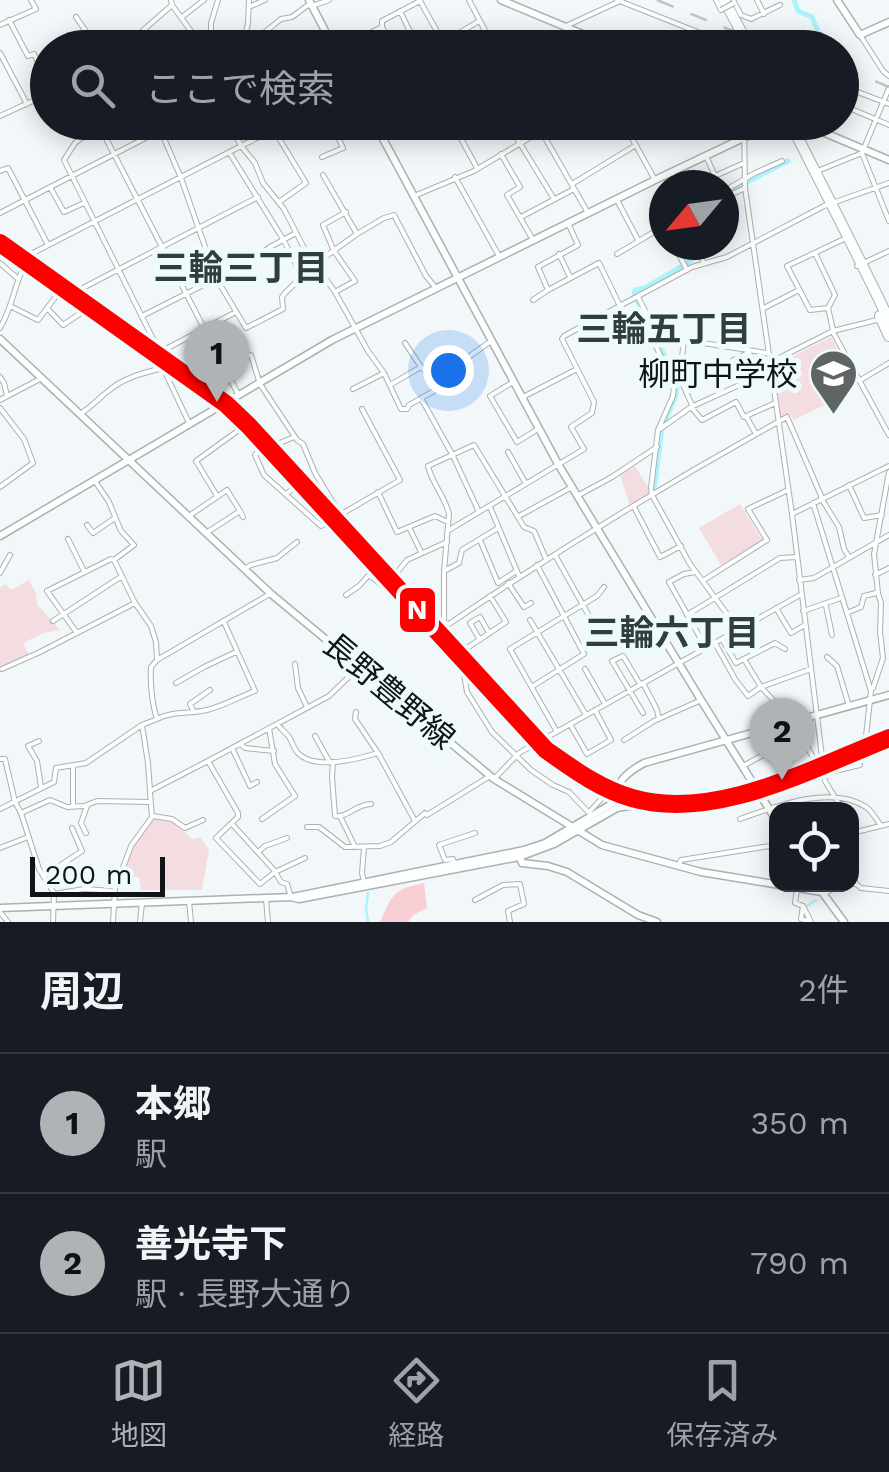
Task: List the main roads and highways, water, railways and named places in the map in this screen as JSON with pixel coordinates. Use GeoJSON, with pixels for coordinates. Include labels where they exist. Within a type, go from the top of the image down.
{"type":"FeatureCollection","features":[{"type":"Feature","properties":{"kind":"highway"},"geometry":{"type":"LineString","coordinates":[[728,3],[741,30]]}},
{"type":"Feature","properties":{"kind":"highway"},"geometry":{"type":"LineString","coordinates":[[799,140],[845,228],[859,264]]}},
{"type":"Feature","properties":{"kind":"highway"},"geometry":{"type":"LineString","coordinates":[[831,205],[844,239],[887,321],[889,336]]}},
{"type":"Feature","properties":{"kind":"waterway"},"geometry":{"type":"LineString","coordinates":[[794,0],[798,11],[812,17],[817,30]]}},
{"type":"Feature","properties":{"kind":"waterway"},"geometry":{"type":"LineString","coordinates":[[739,186],[788,161]]}},
{"type":"Feature","properties":{"kind":"waterway"},"geometry":{"type":"LineString","coordinates":[[654,335],[635,290],[691,260]]}},
{"type":"Feature","properties":{"kind":"waterway"},"geometry":{"type":"LineString","coordinates":[[654,491],[662,429],[677,386],[658,341]]}},
{"type":"Feature","properties":{"kind":"waterway"},"geometry":{"type":"LineString","coordinates":[[368,893],[368,922]]}},
{"type":"Feature","properties":{"kind":"waterway"},"geometry":{"type":"LineString","coordinates":[[805,907],[816,900]]}},
{"type":"Feature","properties":{"kind":"railway"},"geometry":{"type":"LineString","coordinates":[[657,0],[731,30]]}},
{"type":"Feature","properties":{"kind":"railway"},"geometry":{"type":"LineString","coordinates":[[859,74],[889,87]]}},
{"type":"Feature","properties":{"kind":"place","name":"本郷"},"geometry":{"type":"Point","coordinates":[217,402]}},
{"type":"Feature","properties":{"kind":"place","name":"柳町中学校"},"geometry":{"type":"Point","coordinates":[833,416]}},
{"type":"Feature","properties":{"kind":"place","name":"善光寺下"},"geometry":{"type":"Point","coordinates":[782,780]}},
{"type":"Feature","properties":{"kind":"district","name":"三輪三丁目"},"geometry":{"type":"Point","coordinates":[241,268]}},
{"type":"Feature","properties":{"kind":"district","name":"三輪五丁目"},"geometry":{"type":"Point","coordinates":[664,329]}},
{"type":"Feature","properties":{"kind":"district","name":"三輪六丁目"},"geometry":{"type":"Point","coordinates":[672,633]}}]}
